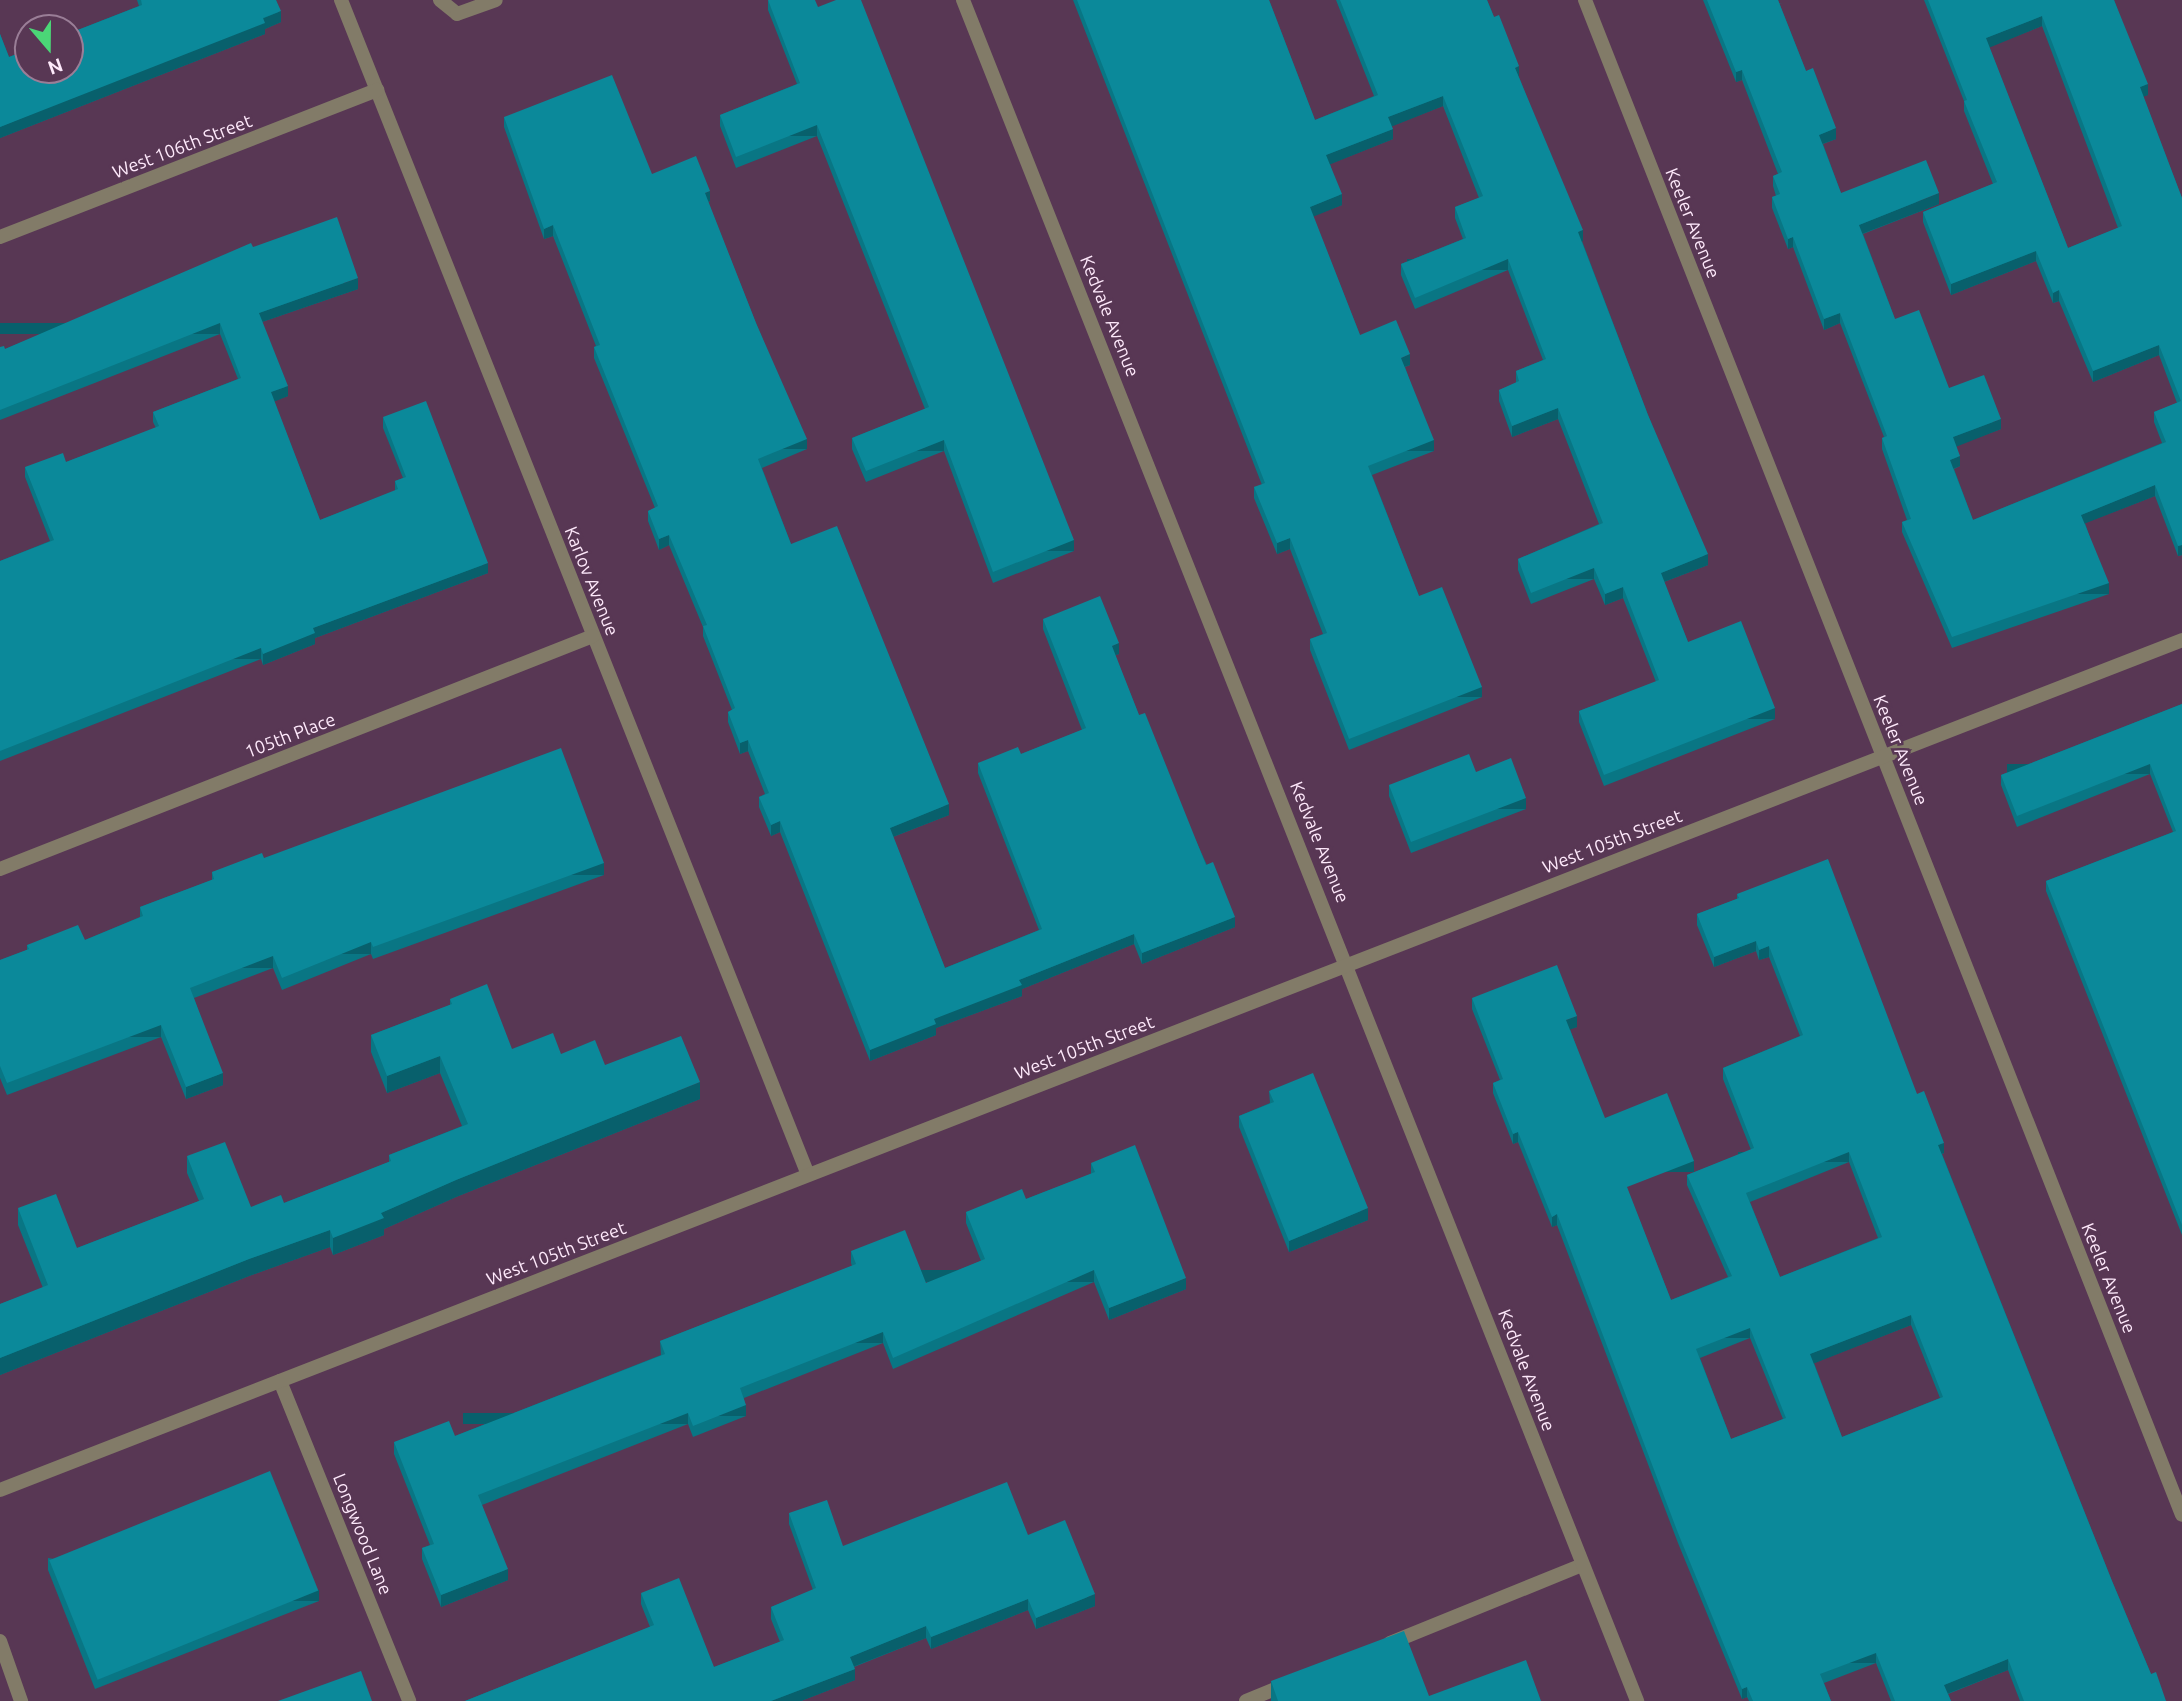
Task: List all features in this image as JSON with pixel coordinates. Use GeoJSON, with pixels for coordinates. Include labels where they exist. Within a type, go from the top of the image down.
{"type":"FeatureCollection","features":[{"type":"Feature","properties":{"kind":"street","name":"Karlov Avenue"},"geometry":{"type":"LineString","coordinates":[[341,0],[808,1175]]}},
{"type":"Feature","properties":{"kind":"street"},"geometry":{"type":"LineString","coordinates":[[440,0],[457,14],[496,0]]}},
{"type":"Feature","properties":{"kind":"street","name":"Kedvale Avenue"},"geometry":{"type":"LineString","coordinates":[[963,0],[1348,965],[1637,1701]]}},
{"type":"Feature","properties":{"kind":"street","name":"Keeler Avenue"},"geometry":{"type":"LineString","coordinates":[[1585,0],[2182,1514]]}},
{"type":"Feature","properties":{"kind":"street","name":"West 106th Street"},"geometry":{"type":"LineString","coordinates":[[0,237],[377,90]]}},
{"type":"Feature","properties":{"kind":"street","name":"105th Place"},"geometry":{"type":"LineString","coordinates":[[0,870],[593,636]]}},
{"type":"Feature","properties":{"kind":"street","name":"West 105th Street"},"geometry":{"type":"LineString","coordinates":[[0,1490],[2182,640]]}},
{"type":"Feature","properties":{"kind":"street","name":"Longwood Lane"},"geometry":{"type":"LineString","coordinates":[[281,1381],[409,1701]]}},
{"type":"Feature","properties":{"kind":"street"},"geometry":{"type":"LineString","coordinates":[[1373,1650],[1582,1565]]}},
{"type":"Feature","properties":{"kind":"street"},"geometry":{"type":"LineString","coordinates":[[0,1641],[21,1701]]}},
{"type":"Feature","properties":{"kind":"street"},"geometry":{"type":"LineString","coordinates":[[1246,1701],[1297,1681]]}},
{"type":"Feature","properties":{"kind":"building"},"geometry":{"type":"Polygon","coordinates":[[[141,0],[276,0],[281,11],[263,18],[265,23],[0,127],[0,34],[9,57],[14,55],[14,84],[84,84],[84,28],[142,5],[141,0]]]}},
{"type":"Feature","properties":{"kind":"building"},"geometry":{"type":"Polygon","coordinates":[[[768,0],[815,0],[818,7],[836,0],[861,0],[1074,540],[993,572],[944,440],[866,471],[852,438],[929,407],[817,125],[736,157],[720,115],[800,83],[768,0]]]}},
{"type":"Feature","properties":{"kind":"building"},"geometry":{"type":"Polygon","coordinates":[[[1077,0],[1269,0],[1315,120],[1378,95],[1340,0],[1487,0],[1494,17],[1499,15],[1519,66],[1515,68],[1583,230],[1578,232],[1648,415],[1708,554],[1661,573],[1688,642],[1741,621],[1775,708],[1604,775],[1579,711],[1659,680],[1623,587],[1605,594],[1594,568],[1531,593],[1518,559],[1603,523],[1558,408],[1512,426],[1499,390],[1519,381],[1516,371],[1546,359],[1508,259],[1415,298],[1401,264],[1466,238],[1455,207],[1483,196],[1443,96],[1388,117],[1393,129],[1326,155],[1342,194],[1310,207],[1360,335],[1396,320],[1410,354],[1401,358],[1434,440],[1368,466],[1419,596],[1442,587],[1482,687],[1349,739],[1310,639],[1327,633],[1290,538],[1277,543],[1254,487],[1265,483],[1077,0]]]}},
{"type":"Feature","properties":{"kind":"building"},"geometry":{"type":"Polygon","coordinates":[[[1707,0],[1778,0],[1806,71],[1813,68],[1836,128],[1819,135],[1841,193],[1926,160],[1939,193],[1859,225],[1895,319],[1919,310],[1949,388],[1984,375],[2001,419],[1953,437],[1960,456],[1950,460],[1973,520],[2166,442],[2154,412],[2181,401],[2159,345],[2093,371],[2059,290],[2053,293],[2036,251],[1951,284],[1923,212],[1997,182],[1964,101],[1967,100],[1928,0],[2114,0],[2148,84],[2140,87],[2182,198],[2182,545],[2178,546],[2155,485],[2081,515],[2109,583],[1952,637],[1902,522],[1911,519],[1882,438],[1887,436],[1840,313],[1824,319],[1793,237],[1788,239],[1772,197],[1780,194],[1773,176],[1782,172],[1742,70],[1736,72],[1707,0]],[[2042,16],[1986,38],[2068,248],[2122,226],[2042,16]]]}},
{"type":"Feature","properties":{"kind":"building"},"geometry":{"type":"Polygon","coordinates":[[[612,75],[652,174],[696,156],[710,191],[705,193],[756,323],[807,439],[758,459],[791,544],[837,526],[949,804],[890,828],[945,968],[1042,929],[978,763],[1018,747],[1021,754],[1086,728],[1043,619],[1100,596],[1119,643],[1112,646],[1139,715],[1145,713],[1206,865],[1213,862],[1235,917],[1142,953],[1134,934],[1019,980],[1022,985],[934,1019],[936,1024],[870,1050],[780,821],[771,825],[759,797],[769,793],[748,740],[740,743],[728,712],[735,708],[703,626],[707,625],[669,535],[659,539],[648,511],[658,506],[594,347],[600,345],[553,225],[544,229],[504,117],[612,75]]]}},
{"type":"Feature","properties":{"kind":"building"},"geometry":{"type":"Polygon","coordinates":[[[337,217],[358,278],[259,313],[288,386],[271,392],[320,520],[398,489],[395,481],[406,477],[383,417],[426,401],[488,563],[313,628],[315,633],[263,654],[261,648],[0,751],[0,561],[54,540],[25,467],[63,453],[66,462],[159,426],[153,412],[241,378],[220,323],[0,410],[0,347],[4,346],[5,349],[251,243],[253,247],[337,217]]]}},
{"type":"Feature","properties":{"kind":"building"},"geometry":{"type":"Polygon","coordinates":[[[2182,704],[2182,1225],[2046,881],[2176,831],[2150,764],[2017,816],[2001,775],[2182,704]]]}},
{"type":"Feature","properties":{"kind":"building"},"geometry":{"type":"Polygon","coordinates":[[[561,748],[604,863],[373,947],[371,942],[282,978],[273,956],[190,988],[223,1073],[186,1087],[161,1025],[7,1083],[0,1066],[0,960],[29,949],[27,945],[78,925],[85,940],[143,916],[140,907],[214,879],[212,872],[262,853],[264,858],[561,748]]]}},
{"type":"Feature","properties":{"kind":"building"},"geometry":{"type":"Polygon","coordinates":[[[1469,754],[1476,772],[1511,758],[1526,798],[1411,842],[1389,785],[1469,754]]]}},
{"type":"Feature","properties":{"kind":"building"},"geometry":{"type":"Polygon","coordinates":[[[1828,859],[1917,1094],[1924,1091],[1944,1143],[1938,1145],[2112,1581],[2151,1674],[2156,1672],[2166,1701],[2024,1701],[2008,1659],[1944,1685],[1951,1701],[1895,1701],[1876,1653],[1820,1674],[1831,1701],[1753,1701],[1747,1687],[1742,1689],[1678,1533],[1557,1214],[1552,1217],[1518,1132],[1513,1134],[1493,1083],[1503,1079],[1472,998],[1557,965],[1577,1016],[1566,1020],[1605,1118],[1667,1093],[1694,1161],[1627,1187],[1671,1300],[1732,1276],[1687,1175],[1754,1148],[1723,1068],[1803,1035],[1769,946],[1759,950],[1756,941],[1714,957],[1697,914],[1739,898],[1737,894],[1828,859]],[[1849,1152],[1746,1193],[1780,1277],[1882,1237],[1849,1152]],[[1911,1315],[1810,1354],[1842,1437],[1943,1397],[1911,1315]],[[1750,1328],[1696,1349],[1731,1439],[1786,1418],[1750,1328]]]}},
{"type":"Feature","properties":{"kind":"building"},"geometry":{"type":"Polygon","coordinates":[[[487,984],[512,1049],[553,1033],[561,1054],[595,1040],[605,1065],[681,1036],[700,1082],[456,1180],[381,1213],[384,1218],[333,1238],[330,1230],[249,1259],[0,1358],[0,1304],[48,1285],[18,1208],[56,1194],[77,1248],[204,1199],[187,1156],[225,1142],[251,1207],[281,1195],[284,1203],[391,1161],[389,1155],[468,1124],[440,1056],[387,1076],[371,1035],[452,1004],[450,999],[487,984]]]}},
{"type":"Feature","properties":{"kind":"building"},"geometry":{"type":"Polygon","coordinates":[[[1313,1073],[1368,1208],[1289,1241],[1239,1116],[1274,1102],[1269,1091],[1313,1073]]]}},
{"type":"Feature","properties":{"kind":"building"},"geometry":{"type":"Polygon","coordinates":[[[1135,1145],[1186,1278],[1109,1308],[1094,1270],[893,1358],[883,1332],[740,1388],[746,1405],[693,1426],[688,1413],[478,1495],[508,1569],[441,1595],[422,1548],[434,1544],[394,1442],[449,1421],[455,1436],[665,1354],[660,1341],[856,1264],[851,1251],[905,1230],[926,1283],[985,1259],[966,1212],[1022,1189],[1026,1199],[1095,1172],[1091,1163],[1135,1145]]]}},
{"type":"Feature","properties":{"kind":"building"},"geometry":{"type":"Polygon","coordinates":[[[270,1471],[318,1591],[98,1680],[49,1560],[270,1471]]]}},
{"type":"Feature","properties":{"kind":"building"},"geometry":{"type":"Polygon","coordinates":[[[1007,1482],[1028,1535],[1065,1520],[1095,1594],[1036,1618],[1028,1599],[931,1637],[926,1626],[850,1657],[855,1669],[771,1701],[465,1701],[654,1625],[641,1593],[679,1578],[714,1667],[784,1640],[771,1607],[816,1588],[789,1513],[827,1500],[843,1546],[1007,1482]]]}},
{"type":"Feature","properties":{"kind":"building"},"geometry":{"type":"Polygon","coordinates":[[[1404,1631],[1429,1696],[1526,1660],[1541,1701],[1278,1701],[1271,1681],[1404,1631]]]}},
{"type":"Feature","properties":{"kind":"building"},"geometry":{"type":"Polygon","coordinates":[[[361,1671],[372,1701],[278,1701],[361,1671]]]}}]}
